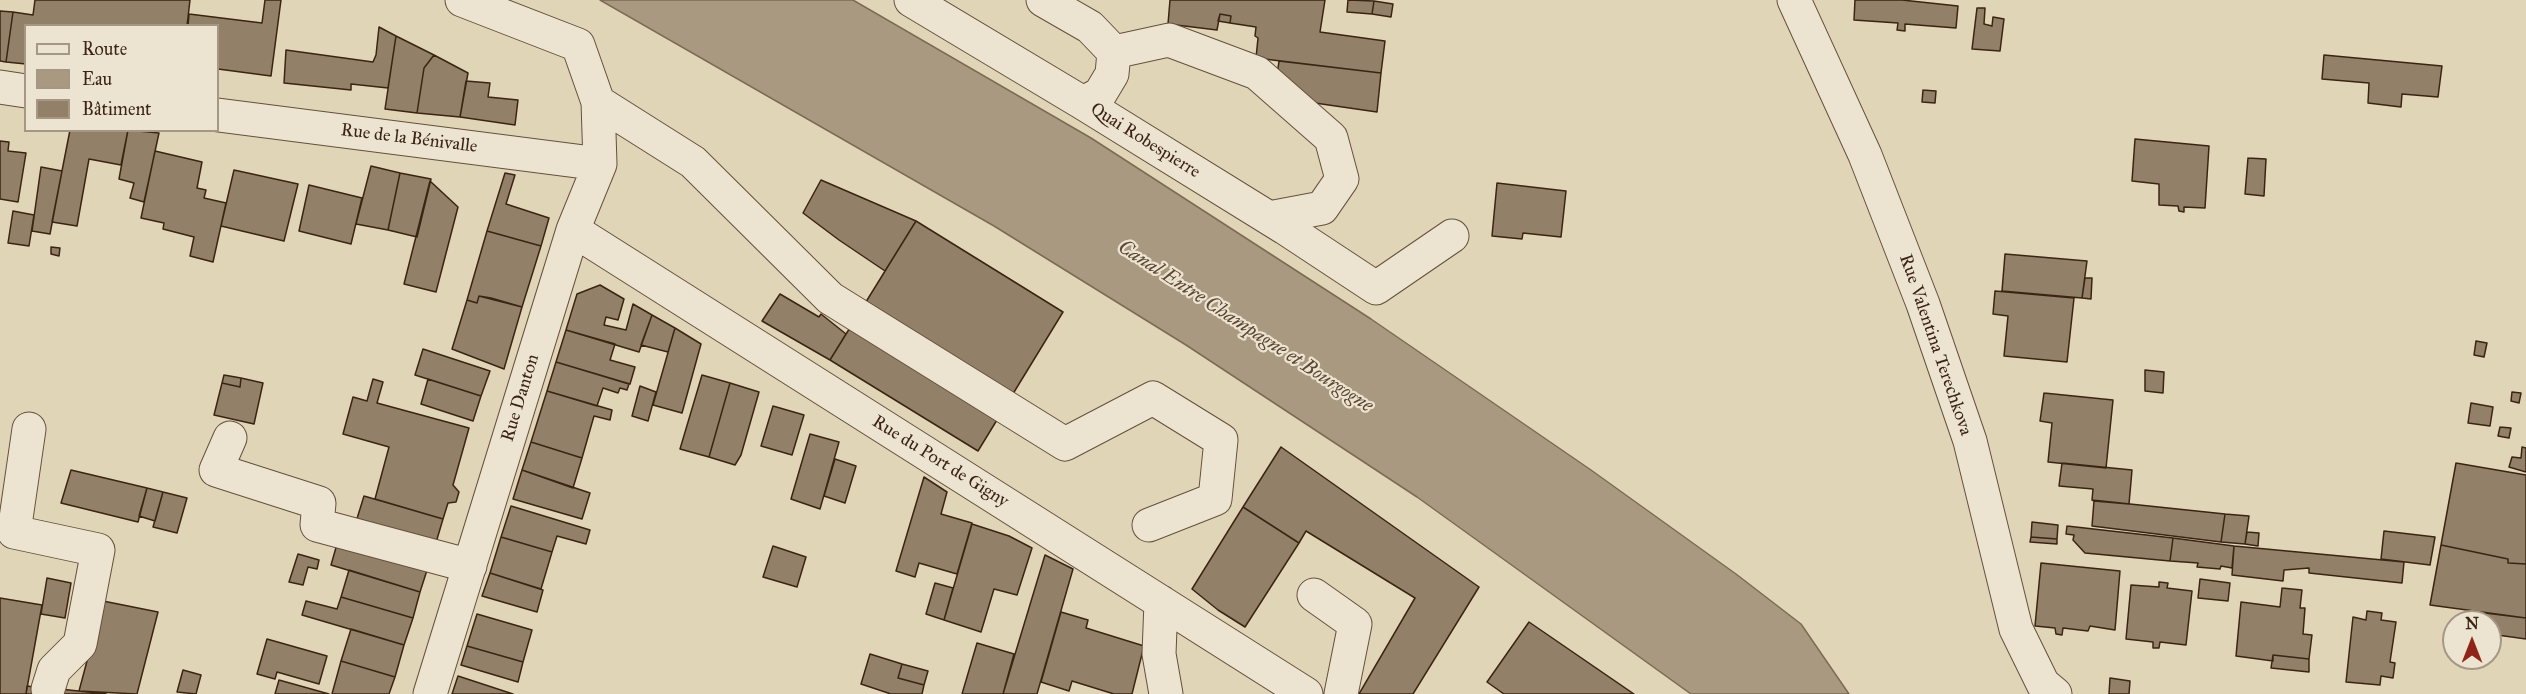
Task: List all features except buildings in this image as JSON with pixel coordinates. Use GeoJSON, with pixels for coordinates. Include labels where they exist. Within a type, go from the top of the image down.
{"type":"FeatureCollection","features":[{"type":"Feature","properties":{"kind":"street"},"geometry":{"type":"LineString","coordinates":[[462,0],[578,45],[598,102],[693,162],[830,297],[1065,444],[1153,398],[1221,440],[1215,499],[1149,525]]}},
{"type":"Feature","properties":{"kind":"street","name":"Quai Robespierre"},"geometry":{"type":"LineString","coordinates":[[911,0],[1269,218],[1376,288],[1452,236]]}},
{"type":"Feature","properties":{"kind":"street"},"geometry":{"type":"LineString","coordinates":[[1043,0],[1090,27],[1114,52],[1112,74],[1100,94],[1083,103]]}},
{"type":"Feature","properties":{"kind":"street","name":"Rue Valentina Terechkova"},"geometry":{"type":"LineString","coordinates":[[1794,0],[1865,155],[1923,304],[1970,441],[2016,629],[2048,691]]}},
{"type":"Feature","properties":{"kind":"street"},"geometry":{"type":"LineString","coordinates":[[1114,52],[1169,40],[1257,73],[1331,138],[1342,178],[1322,208],[1269,218]]}},
{"type":"Feature","properties":{"kind":"street"},"geometry":{"type":"LineString","coordinates":[[0,87],[24,91]]}},
{"type":"Feature","properties":{"kind":"street","name":"Rue Danton"},"geometry":{"type":"LineString","coordinates":[[430,694],[573,230],[600,164],[598,102]]}},
{"type":"Feature","properties":{"kind":"street","name":"Rue de la Bénivalle"},"geometry":{"type":"LineString","coordinates":[[219,115],[600,164]]}},
{"type":"Feature","properties":{"kind":"street","name":"Rue du Port de Gigny"},"geometry":{"type":"LineString","coordinates":[[573,230],[1306,694]]}},
{"type":"Feature","properties":{"kind":"street"},"geometry":{"type":"LineString","coordinates":[[29,429],[14,532],[98,550],[80,644],[54,670],[48,689]]}},
{"type":"Feature","properties":{"kind":"street"},"geometry":{"type":"LineString","coordinates":[[230,438],[216,470],[319,503],[318,525],[470,566]]}},
{"type":"Feature","properties":{"kind":"street"},"geometry":{"type":"LineString","coordinates":[[1314,595],[1355,624],[1341,694]]}},
{"type":"Feature","properties":{"kind":"street"},"geometry":{"type":"LineString","coordinates":[[1161,602],[1159,654],[1166,694]]}},
{"type":"Feature","properties":{"kind":"water","name":"Canal Entre Champagne et Bourgogne"},"geometry":{"type":"Polygon","coordinates":[[[600,0],[853,0],[1091,138],[1371,319],[1591,470],[1736,574],[1801,624],[1849,694],[1691,694],[1417,497],[1186,345],[994,226],[600,0]]]}}]}
